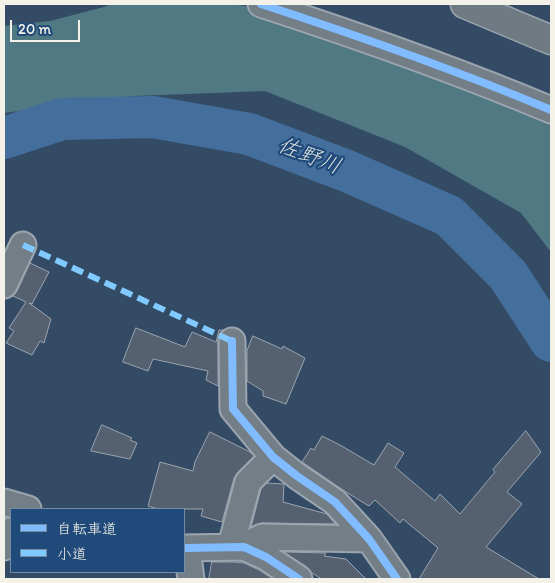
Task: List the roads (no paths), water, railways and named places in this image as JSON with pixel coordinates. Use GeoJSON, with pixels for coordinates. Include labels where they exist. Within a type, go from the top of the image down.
{"type":"FeatureCollection","features":[{"type":"Feature","properties":{"kind":"highway"},"geometry":{"type":"LineString","coordinates":[[466,4],[551,40]]}},
{"type":"Feature","properties":{"kind":"street"},"geometry":{"type":"LineString","coordinates":[[261,4],[318,22],[448,69],[551,110]]}},
{"type":"Feature","properties":{"kind":"street"},"geometry":{"type":"LineString","coordinates":[[4,286],[24,245]]}},
{"type":"Feature","properties":{"kind":"street"},"geometry":{"type":"LineString","coordinates":[[232,341],[233,409],[273,457],[335,502],[369,539],[397,579]]}},
{"type":"Feature","properties":{"kind":"street"},"geometry":{"type":"LineString","coordinates":[[238,547],[248,482],[273,457]]}},
{"type":"Feature","properties":{"kind":"street"},"geometry":{"type":"LineString","coordinates":[[4,547],[10,533]]}},
{"type":"Feature","properties":{"kind":"street"},"geometry":{"type":"LineString","coordinates":[[238,547],[262,537],[369,539]]}},
{"type":"Feature","properties":{"kind":"street"},"geometry":{"type":"LineString","coordinates":[[191,579],[185,548],[238,547],[266,557],[299,579]]}},
{"type":"Feature","properties":{"kind":"waterway","name":"佐野川"},"geometry":{"type":"LineString","coordinates":[[4,138],[62,119],[153,117],[249,134],[347,171],[449,216],[508,275],[551,341]]}}]}
